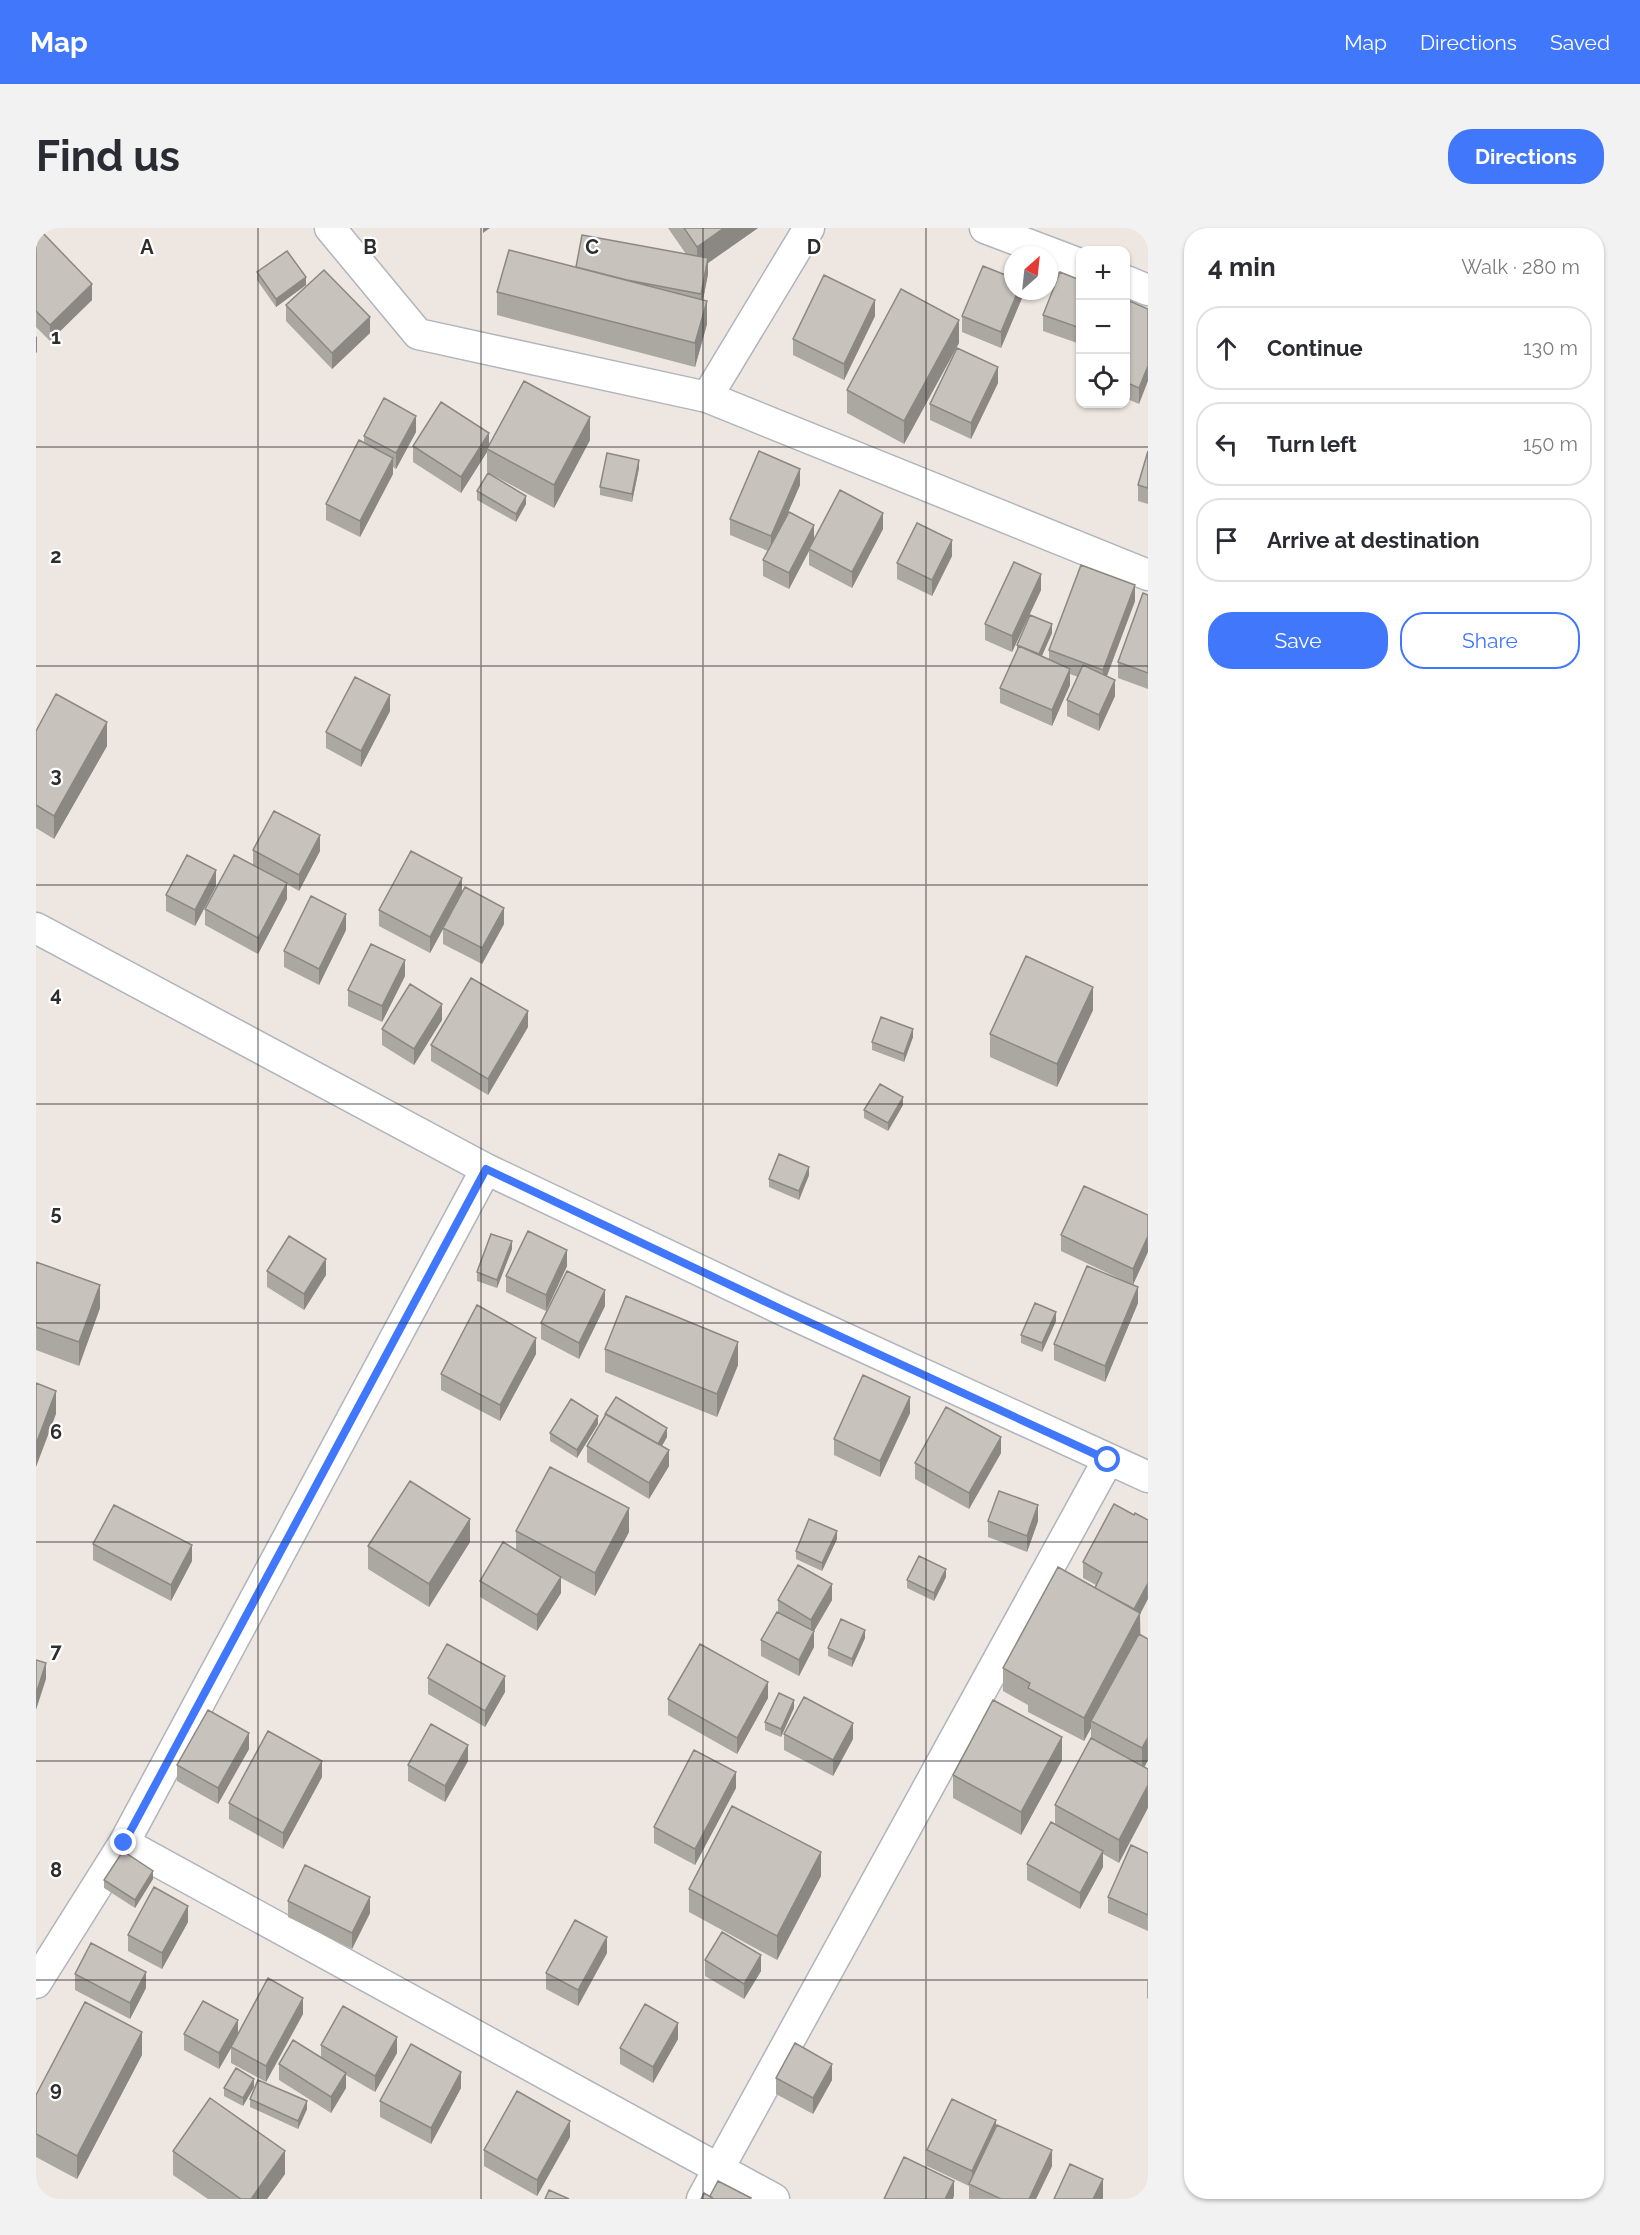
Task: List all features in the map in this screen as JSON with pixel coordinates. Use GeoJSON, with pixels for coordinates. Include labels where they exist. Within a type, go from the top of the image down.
{"type":"FeatureCollection","features":[{"type":"Feature","properties":{"kind":"street"},"geometry":{"type":"LineString","coordinates":[[330,228],[418,334],[707,397],[1148,575]]}},
{"type":"Feature","properties":{"kind":"street"},"geometry":{"type":"LineString","coordinates":[[707,397],[809,228]]}},
{"type":"Feature","properties":{"kind":"street"},"geometry":{"type":"LineString","coordinates":[[985,228],[1076,262]]}},
{"type":"Feature","properties":{"kind":"street"},"geometry":{"type":"LineString","coordinates":[[1130,283],[1148,290]]}},
{"type":"Feature","properties":{"kind":"street"},"geometry":{"type":"LineString","coordinates":[[36,928],[486,1169],[783,1310],[1148,1477]]}},
{"type":"Feature","properties":{"kind":"street"},"geometry":{"type":"LineString","coordinates":[[36,1983],[124,1843],[486,1169]]}},
{"type":"Feature","properties":{"kind":"street"},"geometry":{"type":"LineString","coordinates":[[702,2199],[1108,1460]]}},
{"type":"Feature","properties":{"kind":"street"},"geometry":{"type":"LineString","coordinates":[[124,1843],[774,2199]]}},
{"type":"Feature","properties":{"kind":"building"},"geometry":{"type":"Polygon","coordinates":[[[684,228],[724,228],[697,247],[684,228]]]}},
{"type":"Feature","properties":{"kind":"building"},"geometry":{"type":"Polygon","coordinates":[[[41,231],[92,284],[50,325],[36,311],[36,236],[41,231]]]}},
{"type":"Feature","properties":{"kind":"building"},"geometry":{"type":"Polygon","coordinates":[[[582,235],[708,258],[701,294],[627,280],[576,267],[582,235]]]}},
{"type":"Feature","properties":{"kind":"building"},"geometry":{"type":"Polygon","coordinates":[[[509,250],[707,301],[695,343],[497,292],[509,250]]]}},
{"type":"Feature","properties":{"kind":"building"},"geometry":{"type":"Polygon","coordinates":[[[287,251],[306,277],[276,299],[257,272],[287,251]]]}},
{"type":"Feature","properties":{"kind":"building"},"geometry":{"type":"Polygon","coordinates":[[[983,266],[1004,274],[1004,300],[1014,300],[1001,332],[962,316],[983,266]]]}},
{"type":"Feature","properties":{"kind":"building"},"geometry":{"type":"Polygon","coordinates":[[[324,270],[370,317],[332,353],[286,305],[324,270]]]}},
{"type":"Feature","properties":{"kind":"building"},"geometry":{"type":"Polygon","coordinates":[[[1060,272],[1076,278],[1076,327],[1043,315],[1049,300],[1058,300],[1060,272]]]}},
{"type":"Feature","properties":{"kind":"building"},"geometry":{"type":"Polygon","coordinates":[[[824,275],[875,300],[844,364],[793,339],[824,275]]]}},
{"type":"Feature","properties":{"kind":"building"},"geometry":{"type":"Polygon","coordinates":[[[901,289],[959,320],[904,421],[847,390],[901,289]]]}},
{"type":"Feature","properties":{"kind":"building"},"geometry":{"type":"Polygon","coordinates":[[[1130,301],[1148,309],[1148,366],[1139,388],[1130,384],[1130,301]]]}},
{"type":"Feature","properties":{"kind":"building"},"geometry":{"type":"Polygon","coordinates":[[[957,348],[998,367],[971,423],[930,404],[957,348]]]}},
{"type":"Feature","properties":{"kind":"building"},"geometry":{"type":"Polygon","coordinates":[[[524,381],[590,417],[554,485],[487,449],[524,381]]]}},
{"type":"Feature","properties":{"kind":"building"},"geometry":{"type":"Polygon","coordinates":[[[384,398],[416,416],[396,453],[364,436],[384,398]]]}},
{"type":"Feature","properties":{"kind":"building"},"geometry":{"type":"Polygon","coordinates":[[[441,402],[489,433],[461,477],[413,446],[441,402]]]}},
{"type":"Feature","properties":{"kind":"building"},"geometry":{"type":"Polygon","coordinates":[[[359,440],[393,458],[360,521],[326,504],[359,440]]]}},
{"type":"Feature","properties":{"kind":"building"},"geometry":{"type":"Polygon","coordinates":[[[759,451],[800,469],[771,536],[730,519],[759,451]]]}},
{"type":"Feature","properties":{"kind":"building"},"geometry":{"type":"Polygon","coordinates":[[[1148,451],[1148,488],[1138,485],[1148,451]]]}},
{"type":"Feature","properties":{"kind":"building"},"geometry":{"type":"Polygon","coordinates":[[[607,453],[639,460],[632,494],[600,487],[607,453]]]}},
{"type":"Feature","properties":{"kind":"building"},"geometry":{"type":"Polygon","coordinates":[[[488,473],[526,496],[516,514],[477,491],[488,473]]]}},
{"type":"Feature","properties":{"kind":"building"},"geometry":{"type":"Polygon","coordinates":[[[840,490],[883,513],[852,572],[809,549],[840,490]]]}},
{"type":"Feature","properties":{"kind":"building"},"geometry":{"type":"Polygon","coordinates":[[[789,512],[814,525],[789,573],[763,560],[789,512]]]}},
{"type":"Feature","properties":{"kind":"building"},"geometry":{"type":"Polygon","coordinates":[[[917,523],[952,540],[932,580],[897,563],[917,523]]]}},
{"type":"Feature","properties":{"kind":"building"},"geometry":{"type":"Polygon","coordinates":[[[1014,562],[1041,574],[1012,636],[985,624],[1014,562]]]}},
{"type":"Feature","properties":{"kind":"building"},"geometry":{"type":"Polygon","coordinates":[[[1081,565],[1135,585],[1103,670],[1049,650],[1081,565]]]}},
{"type":"Feature","properties":{"kind":"building"},"geometry":{"type":"Polygon","coordinates":[[[1143,593],[1148,595],[1148,673],[1118,662],[1143,593]]]}},
{"type":"Feature","properties":{"kind":"building"},"geometry":{"type":"Polygon","coordinates":[[[1030,615],[1052,624],[1039,654],[1017,645],[1030,615]]]}},
{"type":"Feature","properties":{"kind":"building"},"geometry":{"type":"Polygon","coordinates":[[[1019,646],[1070,669],[1052,710],[1000,688],[1019,646]]]}},
{"type":"Feature","properties":{"kind":"building"},"geometry":{"type":"Polygon","coordinates":[[[1083,665],[1115,680],[1099,715],[1067,700],[1083,665]]]}},
{"type":"Feature","properties":{"kind":"building"},"geometry":{"type":"Polygon","coordinates":[[[355,677],[390,695],[361,751],[326,732],[355,677]]]}},
{"type":"Feature","properties":{"kind":"building"},"geometry":{"type":"Polygon","coordinates":[[[56,694],[107,722],[54,816],[36,805],[36,731],[56,694]]]}},
{"type":"Feature","properties":{"kind":"building"},"geometry":{"type":"Polygon","coordinates":[[[274,811],[320,835],[299,875],[253,850],[274,811]]]}},
{"type":"Feature","properties":{"kind":"building"},"geometry":{"type":"Polygon","coordinates":[[[411,851],[462,878],[430,937],[379,910],[411,851]]]}},
{"type":"Feature","properties":{"kind":"building"},"geometry":{"type":"Polygon","coordinates":[[[187,855],[216,870],[195,910],[166,895],[187,855]]]}},
{"type":"Feature","properties":{"kind":"building"},"geometry":{"type":"Polygon","coordinates":[[[234,855],[287,883],[258,938],[205,909],[234,855]]]}},
{"type":"Feature","properties":{"kind":"building"},"geometry":{"type":"Polygon","coordinates":[[[465,887],[504,908],[482,948],[443,928],[465,887]]]}},
{"type":"Feature","properties":{"kind":"building"},"geometry":{"type":"Polygon","coordinates":[[[311,896],[346,914],[319,969],[284,951],[311,896]]]}},
{"type":"Feature","properties":{"kind":"building"},"geometry":{"type":"Polygon","coordinates":[[[371,944],[405,960],[382,1006],[348,990],[371,944]]]}},
{"type":"Feature","properties":{"kind":"building"},"geometry":{"type":"Polygon","coordinates":[[[1026,956],[1093,987],[1057,1064],[990,1034],[1026,956]]]}},
{"type":"Feature","properties":{"kind":"building"},"geometry":{"type":"Polygon","coordinates":[[[471,978],[528,1011],[488,1079],[431,1045],[471,978]]]}},
{"type":"Feature","properties":{"kind":"building"},"geometry":{"type":"Polygon","coordinates":[[[410,984],[442,1004],[414,1049],[382,1029],[410,984]]]}},
{"type":"Feature","properties":{"kind":"building"},"geometry":{"type":"Polygon","coordinates":[[[881,1017],[913,1029],[904,1054],[872,1042],[881,1017]]]}},
{"type":"Feature","properties":{"kind":"building"},"geometry":{"type":"Polygon","coordinates":[[[880,1084],[903,1097],[888,1123],[864,1110],[880,1084]]]}},
{"type":"Feature","properties":{"kind":"building"},"geometry":{"type":"Polygon","coordinates":[[[779,1154],[809,1167],[799,1191],[769,1179],[779,1154]]]}},
{"type":"Feature","properties":{"kind":"building"},"geometry":{"type":"Polygon","coordinates":[[[1084,1186],[1148,1215],[1148,1236],[1133,1269],[1061,1235],[1084,1186]]]}},
{"type":"Feature","properties":{"kind":"building"},"geometry":{"type":"Polygon","coordinates":[[[528,1231],[567,1250],[546,1295],[506,1276],[528,1231]]]}},
{"type":"Feature","properties":{"kind":"building"},"geometry":{"type":"Polygon","coordinates":[[[491,1234],[512,1241],[497,1280],[477,1272],[491,1234]]]}},
{"type":"Feature","properties":{"kind":"building"},"geometry":{"type":"Polygon","coordinates":[[[289,1236],[326,1259],[304,1294],[267,1271],[289,1236]]]}},
{"type":"Feature","properties":{"kind":"building"},"geometry":{"type":"Polygon","coordinates":[[[36,1262],[100,1285],[79,1342],[36,1327],[36,1262]]]}},
{"type":"Feature","properties":{"kind":"building"},"geometry":{"type":"Polygon","coordinates":[[[1087,1266],[1138,1287],[1105,1366],[1054,1344],[1087,1266]]]}},
{"type":"Feature","properties":{"kind":"building"},"geometry":{"type":"Polygon","coordinates":[[[567,1271],[605,1290],[579,1343],[541,1323],[567,1271]]]}},
{"type":"Feature","properties":{"kind":"building"},"geometry":{"type":"Polygon","coordinates":[[[626,1296],[738,1342],[717,1394],[605,1349],[626,1296]]]}},
{"type":"Feature","properties":{"kind":"building"},"geometry":{"type":"Polygon","coordinates":[[[1035,1303],[1056,1312],[1042,1343],[1021,1335],[1035,1303]]]}},
{"type":"Feature","properties":{"kind":"building"},"geometry":{"type":"Polygon","coordinates":[[[477,1305],[536,1338],[500,1405],[441,1374],[477,1305]]]}},
{"type":"Feature","properties":{"kind":"building"},"geometry":{"type":"Polygon","coordinates":[[[863,1375],[910,1397],[880,1461],[834,1439],[863,1375]]]}},
{"type":"Feature","properties":{"kind":"building"},"geometry":{"type":"Polygon","coordinates":[[[36,1383],[56,1391],[36,1444],[36,1383]]]}},
{"type":"Feature","properties":{"kind":"building"},"geometry":{"type":"Polygon","coordinates":[[[616,1397],[667,1428],[658,1444],[605,1414],[616,1397]]]}},
{"type":"Feature","properties":{"kind":"building"},"geometry":{"type":"Polygon","coordinates":[[[571,1399],[598,1416],[577,1450],[550,1433],[571,1399]]]}},
{"type":"Feature","properties":{"kind":"building"},"geometry":{"type":"Polygon","coordinates":[[[946,1407],[1001,1437],[969,1493],[915,1463],[946,1407]]]}},
{"type":"Feature","properties":{"kind":"building"},"geometry":{"type":"Polygon","coordinates":[[[606,1414],[669,1450],[649,1483],[587,1446],[606,1414]]]}},
{"type":"Feature","properties":{"kind":"building"},"geometry":{"type":"Polygon","coordinates":[[[550,1467],[629,1508],[595,1573],[516,1531],[550,1467]]]}},
{"type":"Feature","properties":{"kind":"building"},"geometry":{"type":"Polygon","coordinates":[[[410,1481],[470,1519],[429,1584],[368,1546],[410,1481]]]}},
{"type":"Feature","properties":{"kind":"building"},"geometry":{"type":"Polygon","coordinates":[[[999,1491],[1038,1505],[1027,1536],[988,1521],[999,1491]]]}},
{"type":"Feature","properties":{"kind":"building"},"geometry":{"type":"Polygon","coordinates":[[[1114,1504],[1148,1520],[1148,1583],[1134,1609],[1095,1588],[1102,1573],[1083,1562],[1114,1504]]]}},
{"type":"Feature","properties":{"kind":"building"},"geometry":{"type":"Polygon","coordinates":[[[114,1505],[192,1545],[171,1585],[93,1544],[114,1505]]]}},
{"type":"Feature","properties":{"kind":"building"},"geometry":{"type":"Polygon","coordinates":[[[809,1519],[837,1531],[822,1563],[796,1551],[809,1519]]]}},
{"type":"Feature","properties":{"kind":"building"},"geometry":{"type":"Polygon","coordinates":[[[503,1542],[561,1577],[537,1615],[480,1581],[503,1542]]]}},
{"type":"Feature","properties":{"kind":"building"},"geometry":{"type":"Polygon","coordinates":[[[919,1556],[946,1569],[934,1593],[907,1580],[919,1556]]]}},
{"type":"Feature","properties":{"kind":"building"},"geometry":{"type":"Polygon","coordinates":[[[798,1565],[832,1584],[811,1620],[778,1600],[798,1565]]]}},
{"type":"Feature","properties":{"kind":"building"},"geometry":{"type":"Polygon","coordinates":[[[1058,1567],[1140,1613],[1084,1718],[1028,1688],[1030,1683],[1003,1668],[1058,1567]]]}},
{"type":"Feature","properties":{"kind":"building"},"geometry":{"type":"Polygon","coordinates":[[[777,1612],[814,1631],[799,1660],[761,1640],[777,1612]]]}},
{"type":"Feature","properties":{"kind":"building"},"geometry":{"type":"Polygon","coordinates":[[[841,1619],[865,1630],[852,1659],[828,1648],[841,1619]]]}},
{"type":"Feature","properties":{"kind":"building"},"geometry":{"type":"Polygon","coordinates":[[[1139,1634],[1148,1639],[1148,1737],[1142,1748],[1091,1721],[1139,1634]]]}},
{"type":"Feature","properties":{"kind":"building"},"geometry":{"type":"Polygon","coordinates":[[[447,1644],[505,1676],[485,1711],[428,1678],[447,1644]]]}},
{"type":"Feature","properties":{"kind":"building"},"geometry":{"type":"Polygon","coordinates":[[[700,1644],[768,1682],[737,1738],[668,1699],[700,1644]]]}},
{"type":"Feature","properties":{"kind":"building"},"geometry":{"type":"Polygon","coordinates":[[[36,1660],[46,1663],[36,1694],[36,1660]]]}},
{"type":"Feature","properties":{"kind":"building"},"geometry":{"type":"Polygon","coordinates":[[[779,1693],[794,1700],[781,1729],[765,1722],[779,1693]]]}},
{"type":"Feature","properties":{"kind":"building"},"geometry":{"type":"Polygon","coordinates":[[[804,1697],[853,1723],[833,1760],[784,1734],[804,1697]]]}},
{"type":"Feature","properties":{"kind":"building"},"geometry":{"type":"Polygon","coordinates":[[[993,1700],[1062,1737],[1021,1812],[953,1775],[993,1700]]]}},
{"type":"Feature","properties":{"kind":"building"},"geometry":{"type":"Polygon","coordinates":[[[208,1710],[249,1733],[218,1788],[177,1765],[208,1710]]]}},
{"type":"Feature","properties":{"kind":"building"},"geometry":{"type":"Polygon","coordinates":[[[431,1724],[468,1745],[445,1786],[408,1765],[431,1724]]]}},
{"type":"Feature","properties":{"kind":"building"},"geometry":{"type":"Polygon","coordinates":[[[268,1731],[322,1761],[283,1833],[229,1803],[268,1731]]]}},
{"type":"Feature","properties":{"kind":"building"},"geometry":{"type":"Polygon","coordinates":[[[1091,1738],[1148,1769],[1148,1785],[1119,1840],[1055,1805],[1091,1738]]]}},
{"type":"Feature","properties":{"kind":"building"},"geometry":{"type":"Polygon","coordinates":[[[694,1750],[736,1772],[695,1849],[654,1827],[694,1750]]]}},
{"type":"Feature","properties":{"kind":"building"},"geometry":{"type":"Polygon","coordinates":[[[732,1806],[821,1852],[777,1936],[689,1889],[732,1806]]]}},
{"type":"Feature","properties":{"kind":"building"},"geometry":{"type":"Polygon","coordinates":[[[1051,1822],[1103,1851],[1080,1893],[1027,1864],[1051,1822]]]}},
{"type":"Feature","properties":{"kind":"building"},"geometry":{"type":"Polygon","coordinates":[[[1131,1845],[1148,1853],[1148,1915],[1108,1897],[1131,1845]]]}},
{"type":"Feature","properties":{"kind":"building"},"geometry":{"type":"Polygon","coordinates":[[[123,1851],[153,1871],[135,1900],[104,1880],[123,1851]]]}},
{"type":"Feature","properties":{"kind":"building"},"geometry":{"type":"Polygon","coordinates":[[[305,1865],[370,1897],[352,1933],[288,1901],[305,1865]]]}},
{"type":"Feature","properties":{"kind":"building"},"geometry":{"type":"Polygon","coordinates":[[[154,1887],[188,1906],[162,1953],[128,1935],[154,1887]]]}},
{"type":"Feature","properties":{"kind":"building"},"geometry":{"type":"Polygon","coordinates":[[[575,1920],[607,1937],[578,1990],[546,1973],[575,1920]]]}},
{"type":"Feature","properties":{"kind":"building"},"geometry":{"type":"Polygon","coordinates":[[[722,1932],[761,1955],[744,1984],[705,1960],[722,1932]]]}},
{"type":"Feature","properties":{"kind":"building"},"geometry":{"type":"Polygon","coordinates":[[[91,1943],[146,1972],[130,2003],[75,1974],[91,1943]]]}},
{"type":"Feature","properties":{"kind":"building"},"geometry":{"type":"Polygon","coordinates":[[[268,1978],[303,1998],[266,2066],[231,2047],[268,1978]]]}},
{"type":"Feature","properties":{"kind":"building"},"geometry":{"type":"Polygon","coordinates":[[[203,2001],[238,2020],[219,2053],[184,2034],[203,2001]]]}},
{"type":"Feature","properties":{"kind":"building"},"geometry":{"type":"Polygon","coordinates":[[[85,2002],[142,2032],[77,2156],[36,2134],[36,2095],[85,2002]]]}},
{"type":"Feature","properties":{"kind":"building"},"geometry":{"type":"Polygon","coordinates":[[[645,2004],[678,2023],[653,2067],[620,2048],[645,2004]]]}},
{"type":"Feature","properties":{"kind":"building"},"geometry":{"type":"Polygon","coordinates":[[[343,2006],[397,2037],[375,2076],[321,2045],[343,2006]]]}},
{"type":"Feature","properties":{"kind":"building"},"geometry":{"type":"Polygon","coordinates":[[[293,2040],[346,2073],[331,2097],[279,2064],[293,2040]]]}},
{"type":"Feature","properties":{"kind":"building"},"geometry":{"type":"Polygon","coordinates":[[[795,2043],[832,2064],[813,2098],[776,2078],[795,2043]]]}},
{"type":"Feature","properties":{"kind":"building"},"geometry":{"type":"Polygon","coordinates":[[[411,2044],[461,2072],[431,2128],[380,2101],[411,2044]]]}},
{"type":"Feature","properties":{"kind":"building"},"geometry":{"type":"Polygon","coordinates":[[[236,2068],[254,2079],[243,2098],[224,2088],[236,2068]]]}},
{"type":"Feature","properties":{"kind":"building"},"geometry":{"type":"Polygon","coordinates":[[[258,2080],[307,2101],[298,2121],[250,2099],[258,2080]]]}},
{"type":"Feature","properties":{"kind":"building"},"geometry":{"type":"Polygon","coordinates":[[[517,2091],[570,2121],[537,2180],[484,2150],[517,2091]]]}},
{"type":"Feature","properties":{"kind":"building"},"geometry":{"type":"Polygon","coordinates":[[[210,2098],[285,2151],[251,2199],[241,2199],[173,2151],[210,2098]]]}},
{"type":"Feature","properties":{"kind":"building"},"geometry":{"type":"Polygon","coordinates":[[[952,2099],[996,2120],[972,2171],[927,2150],[952,2099]]]}},
{"type":"Feature","properties":{"kind":"building"},"geometry":{"type":"Polygon","coordinates":[[[997,2125],[1052,2150],[1029,2199],[1001,2199],[969,2184],[997,2125]]]}},
{"type":"Feature","properties":{"kind":"building"},"geometry":{"type":"Polygon","coordinates":[[[904,2157],[954,2181],[945,2199],[884,2199],[904,2157]]]}},
{"type":"Feature","properties":{"kind":"building"},"geometry":{"type":"Polygon","coordinates":[[[1070,2164],[1103,2179],[1093,2199],[1054,2199],[1070,2164]]]}},
{"type":"Feature","properties":{"kind":"building"},"geometry":{"type":"Polygon","coordinates":[[[718,2181],[751,2198],[714,2199],[710,2196],[718,2181]]]}},
{"type":"Feature","properties":{"kind":"building"},"geometry":{"type":"Polygon","coordinates":[[[549,2190],[569,2199],[545,2199],[549,2190]]]}},
{"type":"Feature","properties":{"kind":"building"},"geometry":{"type":"Polygon","coordinates":[[[704,2193],[714,2199],[701,2199],[704,2193]]]}},
{"type":"Feature","properties":{"kind":"route"},"geometry":{"type":"LineString","coordinates":[[124,1843],[486,1169],[783,1310],[1108,1460]]}}]}
